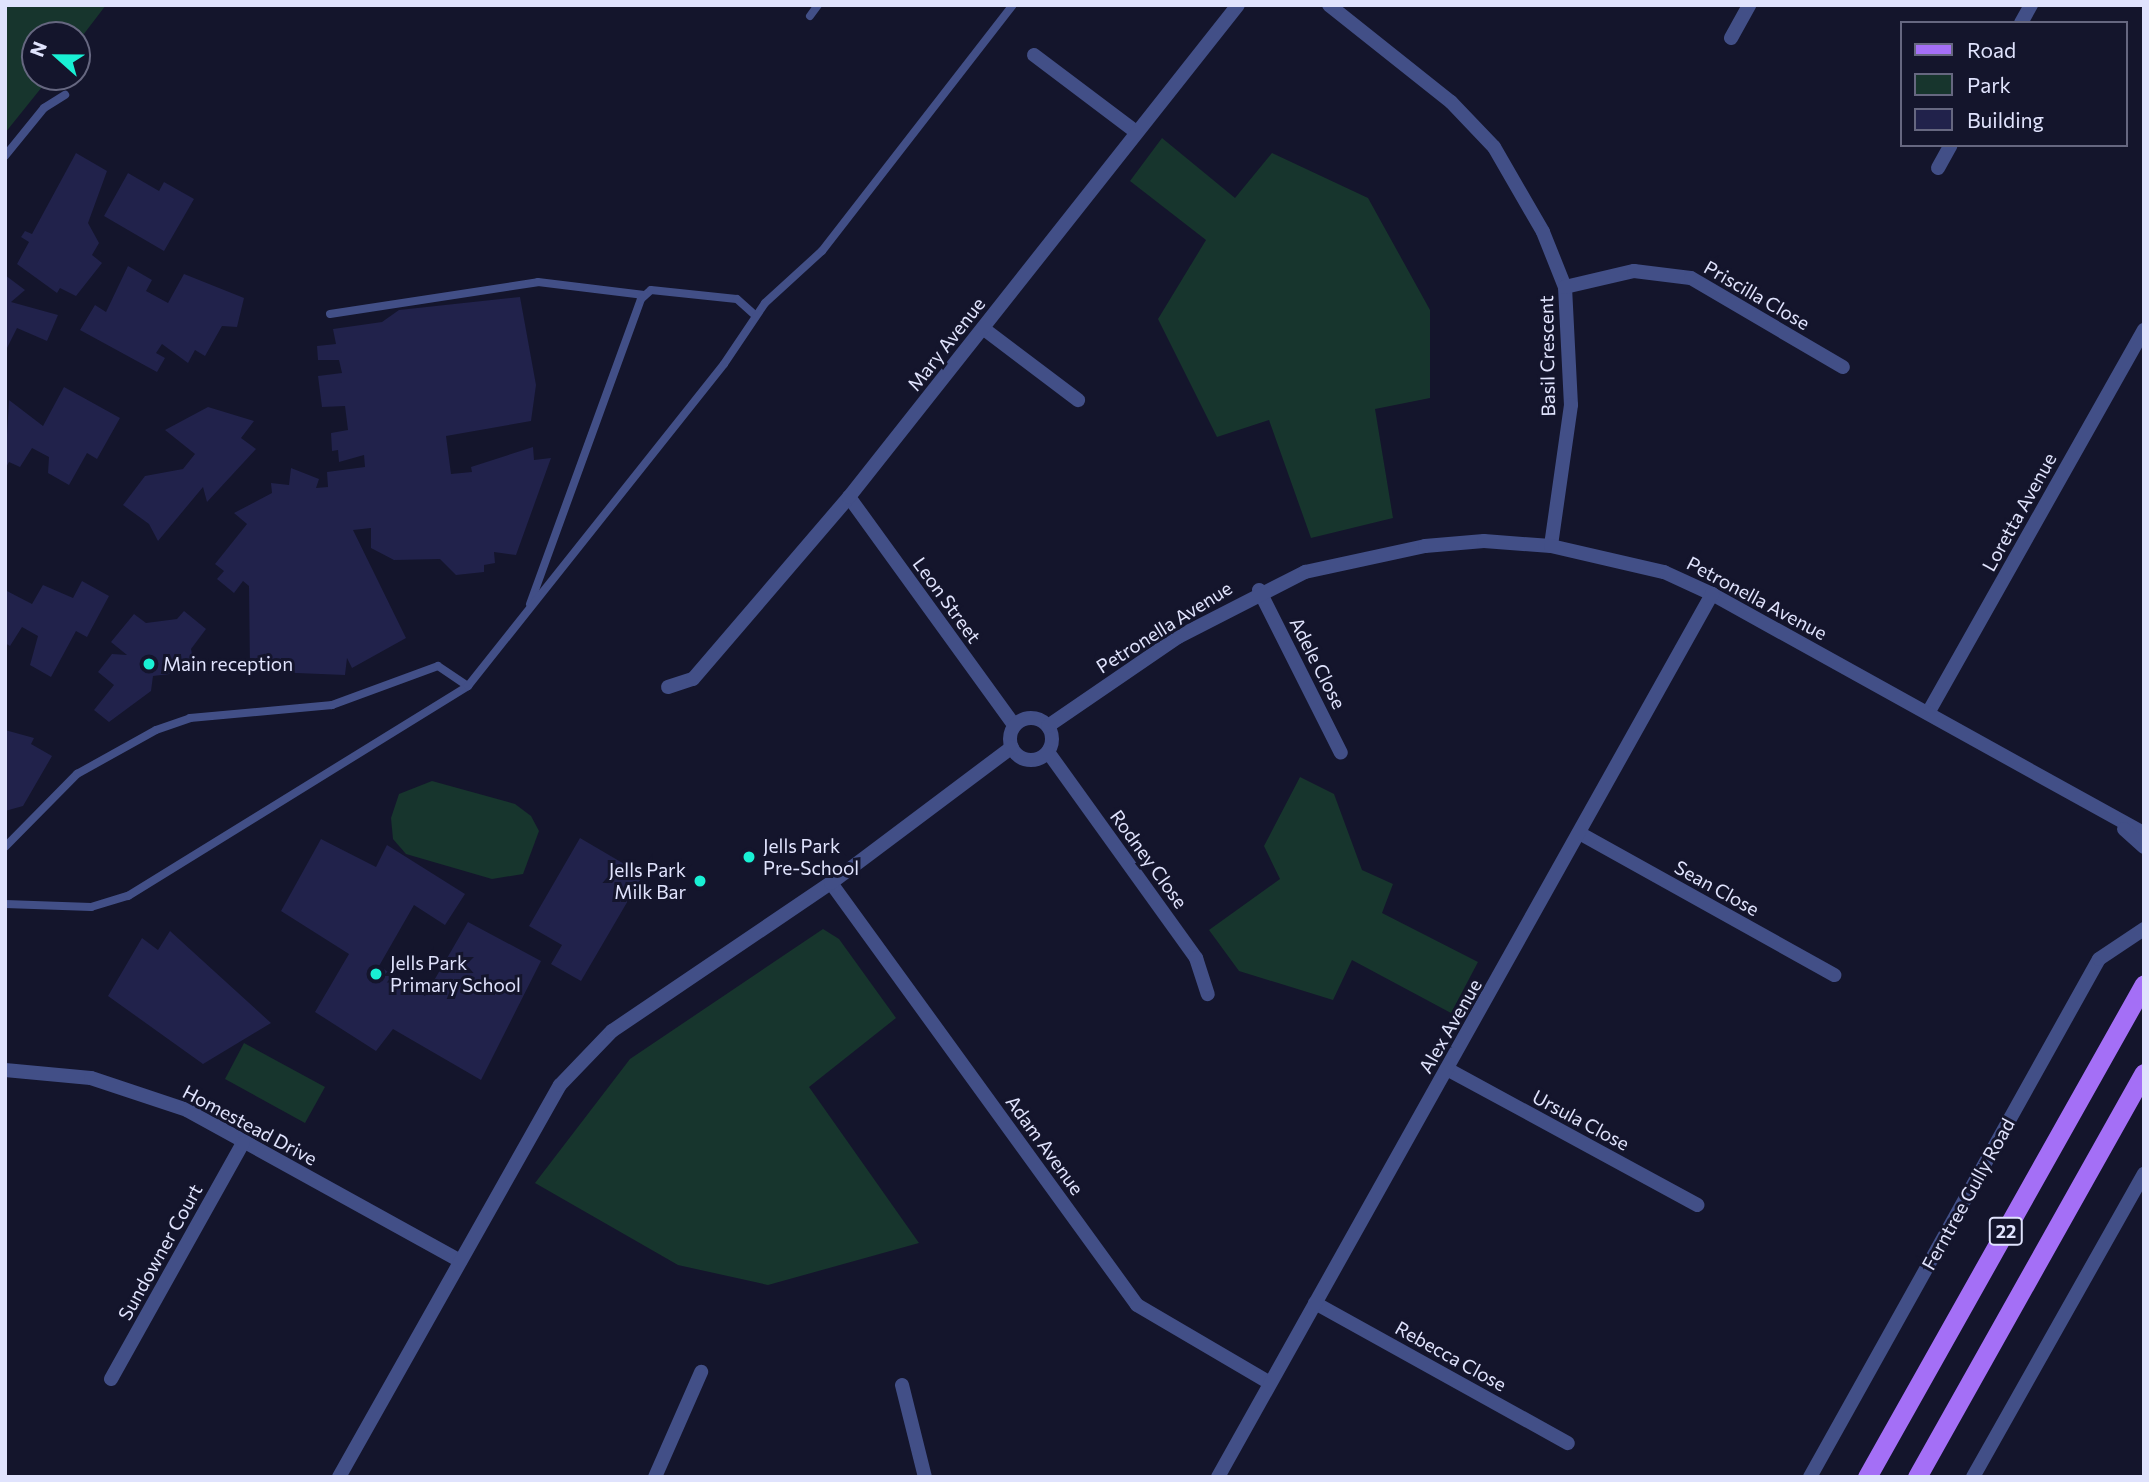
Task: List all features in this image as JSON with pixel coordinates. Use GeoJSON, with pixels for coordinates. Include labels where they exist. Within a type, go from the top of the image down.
{"type":"FeatureCollection","features":[{"type":"Feature","properties":{"kind":"main road","name":"22"},"geometry":{"type":"LineString","coordinates":[[1867,1477],[2144,984]]}},
{"type":"Feature","properties":{"kind":"main road","name":"22"},"geometry":{"type":"LineString","coordinates":[[1917,1477],[2144,1073]]}},
{"type":"Feature","properties":{"kind":"street","name":"Mary Avenue"},"geometry":{"type":"LineString","coordinates":[[668,687],[693,679],[849,497],[984,329],[1135,131],[1238,5]]}},
{"type":"Feature","properties":{"kind":"street","name":"Basil Crescent"},"geometry":{"type":"LineString","coordinates":[[1329,5],[1451,102],[1494,147],[1523,190],[1565,287],[1571,405],[1552,546]]}},
{"type":"Feature","properties":{"kind":"street"},"geometry":{"type":"LineString","coordinates":[[1731,38],[1749,5]]}},
{"type":"Feature","properties":{"kind":"street"},"geometry":{"type":"LineString","coordinates":[[2022,21],[2031,5]]}},
{"type":"Feature","properties":{"kind":"street"},"geometry":{"type":"LineString","coordinates":[[1034,55],[1135,131]]}},
{"type":"Feature","properties":{"kind":"street"},"geometry":{"type":"LineString","coordinates":[[1938,168],[1950,147]]}},
{"type":"Feature","properties":{"kind":"street","name":"Priscilla Close"},"geometry":{"type":"LineString","coordinates":[[1565,287],[1634,271],[1691,278],[1843,367]]}},
{"type":"Feature","properties":{"kind":"street"},"geometry":{"type":"LineString","coordinates":[[984,329],[1078,400]]}},
{"type":"Feature","properties":{"kind":"street","name":"Loretta Avenue"},"geometry":{"type":"LineString","coordinates":[[1928,713],[2144,330]]}},
{"type":"Feature","properties":{"kind":"street","name":"Leon Street"},"geometry":{"type":"LineString","coordinates":[[849,497],[1014,725]]}},
{"type":"Feature","properties":{"kind":"street","name":"Petronella Avenue"},"geometry":{"type":"LineString","coordinates":[[1048,726],[1259,590],[1306,572],[1425,546],[1484,541],[1552,546],[1664,572],[1712,594],[1928,713],[2118,823],[2144,833]]}},
{"type":"Feature","properties":{"kind":"street","name":"Adele Close"},"geometry":{"type":"LineString","coordinates":[[1259,590],[1342,753]]}},
{"type":"Feature","properties":{"kind":"street","name":"Alex Avenue"},"geometry":{"type":"LineString","coordinates":[[1218,1477],[1581,834],[1712,594]]}},
{"type":"Feature","properties":{"kind":"street"},"geometry":{"type":"LineString","coordinates":[[344,1475],[560,1086],[612,1031],[831,883],[1012,747],[1014,725],[1032,717],[1048,726],[1048,752],[1028,760],[1012,747]]}},
{"type":"Feature","properties":{"kind":"street","name":"Rodney Close"},"geometry":{"type":"LineString","coordinates":[[1048,752],[1196,957],[1208,994]]}},
{"type":"Feature","properties":{"kind":"street","name":"Petronella Avenue"},"geometry":{"type":"LineString","coordinates":[[2118,823],[2144,847]]}},
{"type":"Feature","properties":{"kind":"street","name":"Sean Close"},"geometry":{"type":"LineString","coordinates":[[1581,834],[1834,975]]}},
{"type":"Feature","properties":{"kind":"street","name":"Adam Avenue"},"geometry":{"type":"LineString","coordinates":[[831,883],[1137,1305],[1270,1382]]}},
{"type":"Feature","properties":{"kind":"street","name":"Ferntree Gully Road"},"geometry":{"type":"LineString","coordinates":[[1810,1477],[2099,959],[2144,929]]}},
{"type":"Feature","properties":{"kind":"street","name":"Ursula Close"},"geometry":{"type":"LineString","coordinates":[[1447,1069],[1697,1205]]}},
{"type":"Feature","properties":{"kind":"street","name":"Homestead Drive"},"geometry":{"type":"LineString","coordinates":[[5,1070],[91,1078],[140,1092],[243,1143],[460,1262]]}},
{"type":"Feature","properties":{"kind":"street","name":"Sundowner Court"},"geometry":{"type":"LineString","coordinates":[[111,1378],[243,1143]]}},
{"type":"Feature","properties":{"kind":"street"},"geometry":{"type":"LineString","coordinates":[[1973,1477],[2144,1174]]}},
{"type":"Feature","properties":{"kind":"street","name":"Rebecca Close"},"geometry":{"type":"LineString","coordinates":[[1315,1303],[1568,1443]]}},
{"type":"Feature","properties":{"kind":"street"},"geometry":{"type":"LineString","coordinates":[[655,1477],[701,1373]]}},
{"type":"Feature","properties":{"kind":"street"},"geometry":{"type":"LineString","coordinates":[[902,1385],[925,1477]]}},
{"type":"Feature","properties":{"kind":"lane"},"geometry":{"type":"LineString","coordinates":[[810,16],[818,5]]}},
{"type":"Feature","properties":{"kind":"lane"},"geometry":{"type":"LineString","coordinates":[[5,904],[79,908],[128,896],[468,686],[724,364],[755,315],[822,251],[1013,5]]}},
{"type":"Feature","properties":{"kind":"lane"},"geometry":{"type":"LineString","coordinates":[[5,156],[44,108],[65,95]]}},
{"type":"Feature","properties":{"kind":"lane"},"geometry":{"type":"LineString","coordinates":[[330,314],[538,282],[644,295],[737,299],[755,315]]}},
{"type":"Feature","properties":{"kind":"lane"},"geometry":{"type":"LineString","coordinates":[[528,611],[644,295]]}},
{"type":"Feature","properties":{"kind":"lane"},"geometry":{"type":"LineString","coordinates":[[5,846],[77,774],[156,730],[190,718],[332,705],[438,666],[468,686]]}},
{"type":"Feature","properties":{"kind":"green space"},"geometry":{"type":"Polygon","coordinates":[[[5,5],[106,5],[91,25],[91,21],[21,21],[21,91],[39,91],[5,133],[5,5]]]}},
{"type":"Feature","properties":{"kind":"green space"},"geometry":{"type":"Polygon","coordinates":[[[1162,138],[1235,198],[1272,153],[1368,198],[1430,310],[1430,398],[1375,409],[1393,518],[1311,538],[1269,420],[1217,437],[1158,319],[1206,240],[1130,181],[1162,138]]]}},
{"type":"Feature","properties":{"kind":"green space"},"geometry":{"type":"Polygon","coordinates":[[[1300,777],[1334,794],[1362,870],[1393,884],[1382,913],[1478,962],[1451,1013],[1352,960],[1333,1000],[1239,971],[1209,930],[1280,879],[1264,846],[1300,777]]]}},
{"type":"Feature","properties":{"kind":"green space"},"geometry":{"type":"Polygon","coordinates":[[[432,781],[515,804],[531,816],[539,831],[523,874],[492,879],[406,854],[393,839],[391,818],[399,794],[432,781]]]}},
{"type":"Feature","properties":{"kind":"green space"},"geometry":{"type":"Polygon","coordinates":[[[823,929],[839,939],[896,1018],[809,1087],[919,1243],[768,1285],[678,1265],[535,1183],[630,1059],[823,929]]]}},
{"type":"Feature","properties":{"kind":"green space"},"geometry":{"type":"Polygon","coordinates":[[[244,1043],[325,1087],[305,1123],[225,1079],[244,1043]]]}},
{"type":"Feature","properties":{"kind":"building"},"geometry":{"type":"Polygon","coordinates":[[[76,153],[107,171],[88,223],[99,243],[92,255],[102,263],[76,296],[60,288],[57,293],[17,264],[29,242],[21,237],[25,231],[32,234],[76,153]]]}},
{"type":"Feature","properties":{"kind":"building"},"geometry":{"type":"Polygon","coordinates":[[[128,173],[159,191],[164,182],[194,199],[164,251],[104,216],[128,173]]]}},
{"type":"Feature","properties":{"kind":"building"},"geometry":{"type":"Polygon","coordinates":[[[128,266],[152,280],[146,291],[168,303],[184,274],[244,298],[237,327],[222,326],[205,356],[195,350],[188,363],[162,344],[156,353],[165,358],[157,372],[80,330],[95,305],[106,312],[128,266]]]}},
{"type":"Feature","properties":{"kind":"building"},"geometry":{"type":"Polygon","coordinates":[[[5,275],[25,290],[11,302],[58,315],[47,341],[17,328],[5,352],[5,275]]]}},
{"type":"Feature","properties":{"kind":"building"},"geometry":{"type":"Polygon","coordinates":[[[520,297],[536,385],[531,421],[446,436],[451,474],[472,472],[471,467],[533,447],[534,460],[551,458],[516,555],[494,552],[495,563],[484,565],[484,572],[456,575],[440,559],[394,560],[371,548],[371,528],[353,530],[406,638],[352,668],[347,658],[345,675],[250,671],[249,586],[243,581],[234,593],[217,579],[224,571],[215,564],[247,524],[234,513],[272,493],[271,483],[289,485],[291,468],[319,479],[316,488],[328,487],[327,472],[365,467],[364,455],[339,462],[338,450],[332,451],[331,433],[348,430],[345,406],[322,407],[318,376],[342,373],[339,360],[318,360],[317,346],[336,344],[333,329],[382,322],[399,310],[520,297]]]}},
{"type":"Feature","properties":{"kind":"building"},"geometry":{"type":"Polygon","coordinates":[[[64,387],[120,418],[97,459],[87,453],[69,485],[48,473],[49,457],[32,448],[20,467],[9,462],[5,469],[9,400],[43,426],[64,387]]]}},
{"type":"Feature","properties":{"kind":"building"},"geometry":{"type":"Polygon","coordinates":[[[208,407],[254,421],[241,438],[256,449],[207,502],[203,487],[158,541],[149,524],[123,505],[145,476],[183,469],[195,454],[165,430],[208,407]]]}},
{"type":"Feature","properties":{"kind":"building"},"geometry":{"type":"Polygon","coordinates":[[[82,581],[109,596],[87,637],[76,631],[51,677],[30,665],[38,636],[22,627],[10,646],[5,643],[5,590],[32,604],[43,585],[73,598],[82,581]]]}},
{"type":"Feature","properties":{"kind":"building","name":"Main reception"},"geometry":{"type":"Polygon","coordinates":[[[184,611],[206,629],[191,649],[195,671],[153,676],[151,691],[109,722],[94,710],[114,685],[98,672],[112,654],[127,655],[111,642],[134,614],[146,623],[177,619],[184,611]]]}},
{"type":"Feature","properties":{"kind":"building"},"geometry":{"type":"Polygon","coordinates":[[[5,730],[34,738],[31,744],[52,756],[23,806],[5,811],[5,730]]]}},
{"type":"Feature","properties":{"kind":"building"},"geometry":{"type":"Polygon","coordinates":[[[580,838],[643,875],[581,981],[551,964],[562,945],[529,926],[580,838]]]}},
{"type":"Feature","properties":{"kind":"building"},"geometry":{"type":"Polygon","coordinates":[[[321,839],[376,867],[387,845],[465,894],[445,925],[414,905],[379,966],[425,996],[468,922],[541,961],[481,1080],[393,1029],[376,1051],[315,1012],[349,954],[281,911],[321,839]]]}},
{"type":"Feature","properties":{"kind":"building"},"geometry":{"type":"Polygon","coordinates":[[[170,931],[271,1023],[203,1064],[108,996],[142,938],[158,950],[170,931]]]}},
{"type":"Feature","properties":{"kind":"place","name":"Main reception"},"geometry":{"type":"Point","coordinates":[149,664]}},
{"type":"Feature","properties":{"kind":"place","name":"Jells Park Pre-School"},"geometry":{"type":"Point","coordinates":[749,857]}},
{"type":"Feature","properties":{"kind":"place","name":"Jells Park Milk Bar"},"geometry":{"type":"Point","coordinates":[700,881]}},
{"type":"Feature","properties":{"kind":"place","name":"Jells Park Primary School"},"geometry":{"type":"Point","coordinates":[376,974]}}]}
